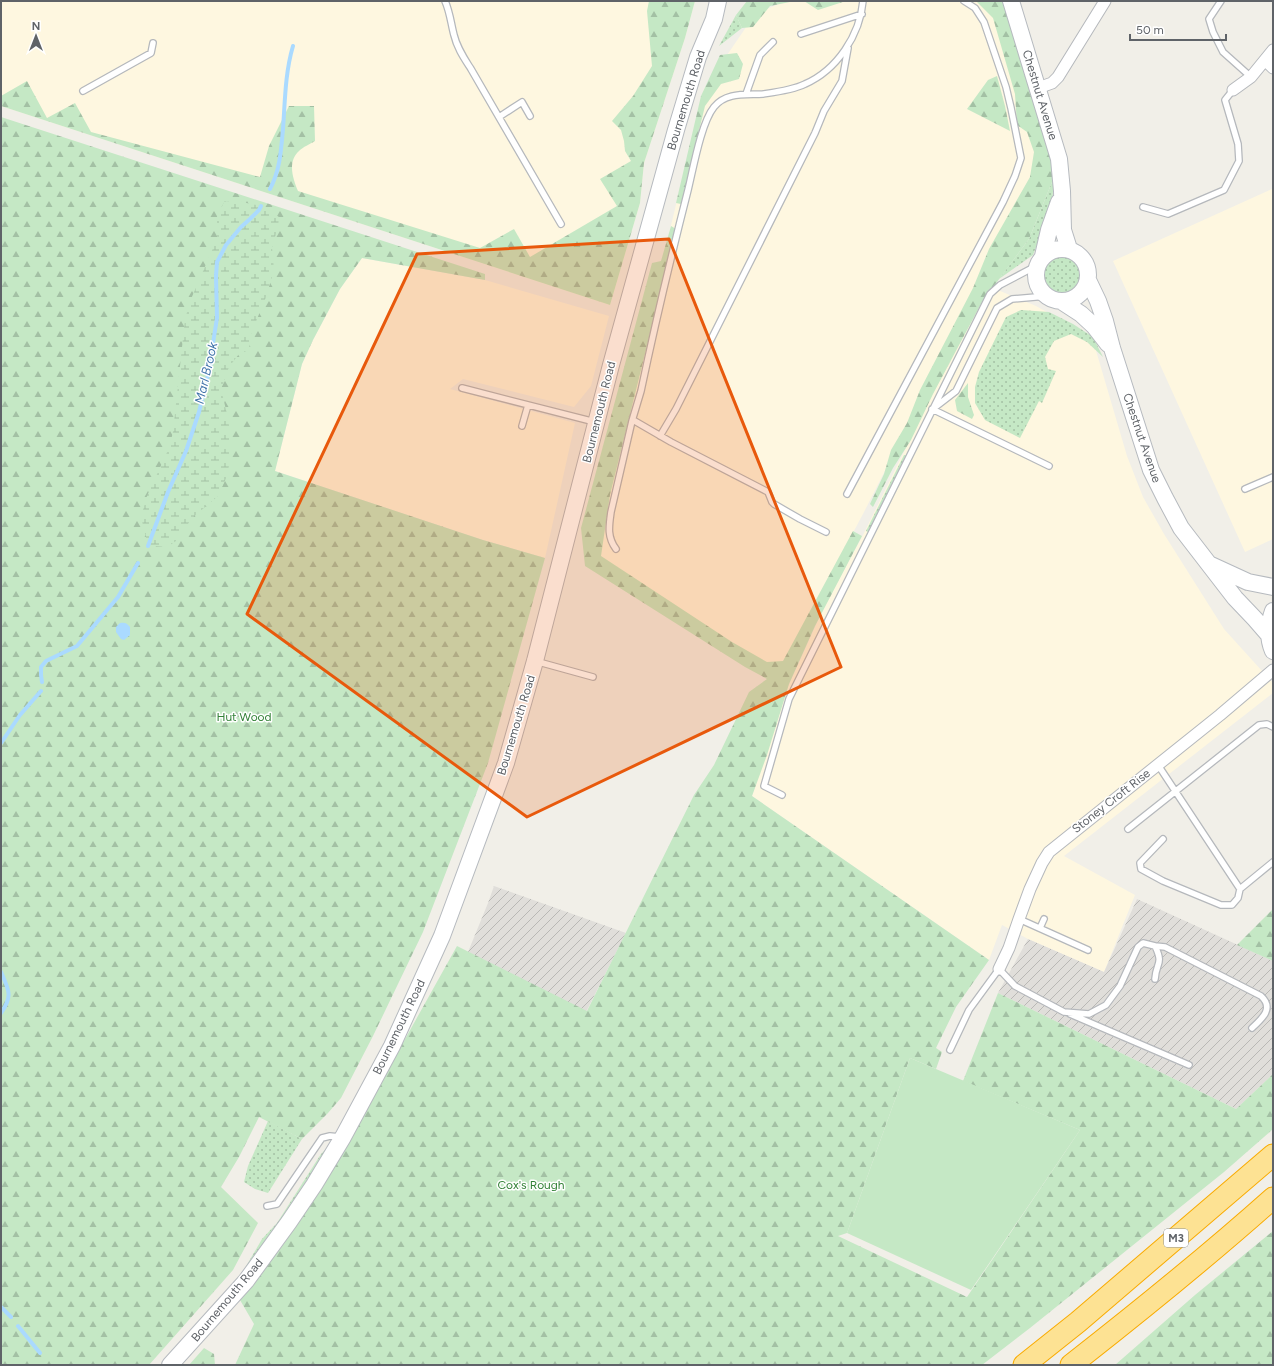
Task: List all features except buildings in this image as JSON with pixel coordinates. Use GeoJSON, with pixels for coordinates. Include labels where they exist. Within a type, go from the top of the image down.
{"type":"FeatureCollection","features":[{"type":"Feature","properties":{"kind":"highway","name":"M3"},"geometry":{"type":"LineString","coordinates":[[1024,1365],[1078,1322],[1273,1155]]}},
{"type":"Feature","properties":{"kind":"highway"},"geometry":{"type":"LineString","coordinates":[[1071,1365],[1136,1314],[1241,1227],[1273,1198]]}},
{"type":"Feature","properties":{"kind":"highway","name":"M3"},"geometry":{"type":"LineString","coordinates":[[1007,1365],[1038,1343],[1078,1322]]}},
{"type":"Feature","properties":{"kind":"street","name":"Bournemouth Road"},"geometry":{"type":"LineString","coordinates":[[170,1365],[246,1281],[314,1185],[392,1046],[442,936],[506,763],[535,661],[611,365],[676,130],[698,57],[714,18],[718,1]]}},
{"type":"Feature","properties":{"kind":"street","name":"Bournemouth Road"},"geometry":{"type":"LineString","coordinates":[[714,18],[729,1]]}},
{"type":"Feature","properties":{"kind":"street","name":"Chestnut Avenue"},"geometry":{"type":"LineString","coordinates":[[1012,1],[1059,159],[1064,230],[1069,249]]}},
{"type":"Feature","properties":{"kind":"street"},"geometry":{"type":"LineString","coordinates":[[1038,88],[1052,83],[1058,77],[1106,1]]}},
{"type":"Feature","properties":{"kind":"street"},"geometry":{"type":"LineString","coordinates":[[1233,90],[1269,64],[1273,50]]}},
{"type":"Feature","properties":{"kind":"street","name":"Chestnut Avenue"},"geometry":{"type":"LineString","coordinates":[[1040,261],[1062,191]]}},
{"type":"Feature","properties":{"kind":"street"},"geometry":{"type":"LineString","coordinates":[[1055,249],[1069,249],[1077,253],[1082,258],[1088,272],[1088,280],[1084,289],[1078,296],[1070,300],[1054,298],[1040,290],[1036,282],[1036,273],[1040,261],[1048,252],[1055,249]]}},
{"type":"Feature","properties":{"kind":"street","name":"Chestnut Avenue"},"geometry":{"type":"LineString","coordinates":[[1088,280],[1101,308],[1112,348],[1151,470],[1181,528],[1235,598],[1268,634]]}},
{"type":"Feature","properties":{"kind":"street","name":"Chestnut Avenue"},"geometry":{"type":"LineString","coordinates":[[1054,298],[1081,314],[1094,326],[1112,348]]}},
{"type":"Feature","properties":{"kind":"street","name":"Chestnut Avenue"},"geometry":{"type":"LineString","coordinates":[[1208,564],[1248,582],[1273,587]]}},
{"type":"Feature","properties":{"kind":"street"},"geometry":{"type":"LineString","coordinates":[[1273,611],[1269,621],[1268,634],[1273,651]]}},
{"type":"Feature","properties":{"kind":"street","name":"Stoney Croft Rise"},"geometry":{"type":"LineString","coordinates":[[999,969],[1010,948],[1019,919],[1042,863],[1049,852],[1220,715],[1273,670]]}},
{"type":"Feature","properties":{"kind":"lane"},"geometry":{"type":"LineString","coordinates":[[445,1],[450,16],[453,34],[460,50],[561,224]]}},
{"type":"Feature","properties":{"kind":"lane"},"geometry":{"type":"LineString","coordinates":[[616,548],[610,537],[609,527],[655,324],[698,148],[706,122],[713,108],[722,100],[732,96],[782,91],[805,84],[822,74],[836,62],[848,46],[862,14],[864,1]]}},
{"type":"Feature","properties":{"kind":"lane"},"geometry":{"type":"LineString","coordinates":[[847,494],[1003,202],[1015,176],[1021,158],[1006,86],[984,22],[975,8],[964,1]]}},
{"type":"Feature","properties":{"kind":"lane"},"geometry":{"type":"LineString","coordinates":[[1221,1],[1209,19],[1214,32],[1223,52],[1251,77]]}},
{"type":"Feature","properties":{"kind":"lane"},"geometry":{"type":"LineString","coordinates":[[801,34],[862,14]]}},
{"type":"Feature","properties":{"kind":"lane"},"geometry":{"type":"LineString","coordinates":[[746,94],[760,55],[772,42]]}},
{"type":"Feature","properties":{"kind":"lane"},"geometry":{"type":"LineString","coordinates":[[84,91],[151,53],[153,43]]}},
{"type":"Feature","properties":{"kind":"lane"},"geometry":{"type":"LineString","coordinates":[[660,436],[676,409],[752,261],[815,133],[824,111],[842,81],[848,46]]}},
{"type":"Feature","properties":{"kind":"lane"},"geometry":{"type":"LineString","coordinates":[[1143,207],[1168,214],[1224,190],[1239,161],[1238,144],[1225,100],[1233,90]]}},
{"type":"Feature","properties":{"kind":"lane"},"geometry":{"type":"LineString","coordinates":[[499,117],[522,102],[530,116]]}},
{"type":"Feature","properties":{"kind":"lane"},"geometry":{"type":"LineString","coordinates":[[782,795],[764,786],[790,700],[932,409],[990,294],[1000,285],[1040,261]]}},
{"type":"Feature","properties":{"kind":"lane"},"geometry":{"type":"LineString","coordinates":[[932,409],[956,391],[997,308],[1012,299],[1054,298]]}},
{"type":"Feature","properties":{"kind":"lane"},"geometry":{"type":"LineString","coordinates":[[462,388],[597,423]]}},
{"type":"Feature","properties":{"kind":"lane"},"geometry":{"type":"LineString","coordinates":[[522,426],[528,405]]}},
{"type":"Feature","properties":{"kind":"lane"},"geometry":{"type":"LineString","coordinates":[[932,409],[1049,466]]}},
{"type":"Feature","properties":{"kind":"lane"},"geometry":{"type":"LineString","coordinates":[[633,420],[660,436],[768,492],[774,504],[826,532]]}},
{"type":"Feature","properties":{"kind":"lane"},"geometry":{"type":"LineString","coordinates":[[1245,489],[1273,477]]}},
{"type":"Feature","properties":{"kind":"lane"},"geometry":{"type":"LineString","coordinates":[[535,661],[593,677]]}},
{"type":"Feature","properties":{"kind":"lane"},"geometry":{"type":"LineString","coordinates":[[1128,829],[1175,790],[1259,725],[1266,724],[1273,727]]}},
{"type":"Feature","properties":{"kind":"lane"},"geometry":{"type":"LineString","coordinates":[[1158,764],[1240,889]]}},
{"type":"Feature","properties":{"kind":"lane"},"geometry":{"type":"LineString","coordinates":[[1163,839],[1140,863],[1141,869],[1163,881],[1221,905],[1232,905],[1238,898],[1240,889],[1273,862]]}},
{"type":"Feature","properties":{"kind":"lane"},"geometry":{"type":"LineString","coordinates":[[1019,919],[1088,950]]}},
{"type":"Feature","properties":{"kind":"lane"},"geometry":{"type":"LineString","coordinates":[[1040,928],[1044,919]]}},
{"type":"Feature","properties":{"kind":"lane"},"geometry":{"type":"LineString","coordinates":[[1064,1012],[1089,1014],[1106,1005],[1120,986],[1138,947],[1143,943],[1165,948],[1268,1000],[1270,1006],[1269,1011],[1252,1028]]}},
{"type":"Feature","properties":{"kind":"lane"},"geometry":{"type":"LineString","coordinates":[[1155,946],[1160,957],[1160,963],[1155,973],[1155,979]]}},
{"type":"Feature","properties":{"kind":"lane"},"geometry":{"type":"LineString","coordinates":[[950,1050],[969,1010],[999,969],[1015,986],[1064,1012],[1189,1065]]}},
{"type":"Feature","properties":{"kind":"lane"},"geometry":{"type":"LineString","coordinates":[[267,1206],[276,1204],[322,1138],[330,1136],[342,1137]]}},
{"type":"Feature","properties":{"kind":"highlighted area"},"geometry":{"type":"Polygon","coordinates":[[[669,239],[841,667],[527,817],[247,614],[417,254],[669,239]]]}},
{"type":"Feature","properties":{"kind":"shaded area"},"geometry":{"type":"Polygon","coordinates":[[[1,1],[695,1],[685,38],[644,163],[640,203],[610,305],[1,106],[1,1]]]}},
{"type":"Feature","properties":{"kind":"shaded area"},"geometry":{"type":"Polygon","coordinates":[[[795,1],[990,1],[1037,150],[1030,185],[863,514],[774,680],[590,551],[629,399],[704,89],[755,14],[781,3],[795,1]]]}},
{"type":"Feature","properties":{"kind":"shaded area"},"geometry":{"type":"Polygon","coordinates":[[[1272,189],[1273,539],[1245,552],[1113,261],[1272,189]]]}},
{"type":"Feature","properties":{"kind":"shaded area"},"geometry":{"type":"Polygon","coordinates":[[[362,258],[485,280],[609,316],[591,386],[574,407],[463,379],[450,389],[575,423],[545,558],[483,540],[275,471],[302,364],[340,289],[362,258]]]}},
{"type":"Feature","properties":{"kind":"shaded area"},"geometry":{"type":"Polygon","coordinates":[[[986,285],[1036,306],[1092,337],[1127,456],[1143,497],[1164,534],[1224,629],[1273,683],[1273,693],[1064,856],[1135,895],[1104,972],[1028,939],[1002,925],[989,960],[752,796],[787,689],[825,605],[863,535],[986,285]]]}},
{"type":"Feature","properties":{"kind":"shaded area"},"geometry":{"type":"Polygon","coordinates":[[[494,886],[626,933],[586,1012],[468,952],[494,886]]]}},
{"type":"Feature","properties":{"kind":"shaded area"},"geometry":{"type":"Polygon","coordinates":[[[1137,899],[1273,961],[1273,1074],[1236,1109],[998,993],[1028,939],[1104,972],[1137,899]]]}},
{"type":"Feature","properties":{"kind":"green space"},"geometry":{"type":"Polygon","coordinates":[[[649,1],[695,1],[685,38],[644,163],[640,203],[610,305],[1,106],[1,96],[27,81],[47,118],[75,103],[91,132],[260,177],[269,146],[289,106],[314,106],[315,141],[295,155],[292,165],[294,181],[298,191],[480,248],[514,229],[530,257],[617,206],[600,179],[631,161],[625,151],[621,130],[612,121],[633,96],[652,66],[647,11],[649,1]]]}},
{"type":"Feature","properties":{"kind":"green space"},"geometry":{"type":"Polygon","coordinates":[[[747,1],[795,1],[770,6],[753,27],[742,28],[736,15],[747,1]]]}},
{"type":"Feature","properties":{"kind":"green space"},"geometry":{"type":"Polygon","coordinates":[[[804,1],[846,1],[818,10],[804,1]]]}},
{"type":"Feature","properties":{"kind":"green space"},"geometry":{"type":"Polygon","coordinates":[[[976,1],[1007,1],[1048,137],[1054,177],[1029,239],[982,302],[933,394],[911,440],[893,468],[873,507],[870,504],[884,474],[891,450],[907,423],[920,390],[973,288],[989,249],[1030,177],[1034,152],[1027,132],[1017,125],[1015,94],[993,18],[976,1]]]}},
{"type":"Feature","properties":{"kind":"green space"},"geometry":{"type":"Polygon","coordinates":[[[736,15],[742,28],[719,46],[736,15]]]}},
{"type":"Feature","properties":{"kind":"green space"},"geometry":{"type":"Polygon","coordinates":[[[737,53],[743,64],[739,79],[721,84],[705,106],[681,204],[676,203],[701,96],[720,55],[737,53]]]}},
{"type":"Feature","properties":{"kind":"green space"},"geometry":{"type":"Polygon","coordinates":[[[997,76],[1010,131],[967,109],[988,80],[997,76]]]}},
{"type":"Feature","properties":{"kind":"green space","name":"Hut Wood"},"geometry":{"type":"Polygon","coordinates":[[[1,117],[485,274],[485,280],[362,258],[340,289],[302,364],[275,471],[483,540],[545,558],[488,763],[423,932],[373,1036],[341,1098],[302,1139],[259,1117],[239,1157],[221,1187],[258,1223],[233,1270],[149,1365],[1,1365],[1,117]]]}},
{"type":"Feature","properties":{"kind":"green space"},"geometry":{"type":"Polygon","coordinates":[[[1054,177],[1052,205],[1033,255],[999,279],[1029,239],[1054,177]]]}},
{"type":"Feature","properties":{"kind":"green space"},"geometry":{"type":"Polygon","coordinates":[[[237,201],[261,206],[279,217],[278,227],[272,247],[274,270],[266,297],[251,334],[249,350],[239,354],[229,367],[221,389],[228,418],[231,441],[228,474],[218,496],[191,519],[179,539],[167,547],[148,546],[141,517],[147,496],[169,448],[173,432],[185,319],[191,299],[217,239],[217,217],[224,202],[237,201]]]}},
{"type":"Feature","properties":{"kind":"green space","name":"Cox's Rough"},"geometry":{"type":"Polygon","coordinates":[[[671,226],[676,229],[610,495],[601,556],[732,642],[767,662],[783,661],[853,531],[862,536],[815,626],[789,684],[767,755],[752,796],[989,960],[956,1007],[936,1048],[942,1052],[936,1069],[910,1058],[847,1233],[838,1236],[967,1297],[1080,1130],[963,1081],[998,993],[1236,1109],[1273,1074],[1273,1129],[1224,1172],[982,1365],[235,1365],[254,1324],[240,1300],[283,1245],[346,1148],[457,946],[587,1011],[694,795],[714,765],[749,692],[767,679],[745,667],[585,566],[581,528],[652,263],[661,261],[671,226]]]}},
{"type":"Feature","properties":{"kind":"green space"},"geometry":{"type":"Polygon","coordinates":[[[1059,255],[1067,255],[1074,258],[1079,263],[1082,274],[1079,285],[1074,290],[1067,293],[1059,293],[1052,290],[1047,285],[1044,278],[1044,270],[1047,263],[1052,258],[1059,255]]]}},
{"type":"Feature","properties":{"kind":"green space"},"geometry":{"type":"Polygon","coordinates":[[[1021,310],[1049,312],[1073,324],[1093,337],[1103,357],[1087,342],[1071,334],[1054,341],[1045,357],[1048,369],[1056,371],[1042,403],[1039,401],[1020,438],[985,420],[975,403],[975,387],[979,372],[1006,317],[1021,310]]]}},
{"type":"Feature","properties":{"kind":"green space"},"geometry":{"type":"Polygon","coordinates":[[[968,383],[968,397],[974,415],[972,419],[957,411],[955,400],[968,383]]]}},
{"type":"Feature","properties":{"kind":"green space"},"geometry":{"type":"Polygon","coordinates":[[[904,455],[906,455],[868,532],[866,531],[904,455]]]}},
{"type":"Feature","properties":{"kind":"green space"},"geometry":{"type":"Polygon","coordinates":[[[1273,909],[1273,961],[1237,945],[1273,909]]]}},
{"type":"Feature","properties":{"kind":"green space"},"geometry":{"type":"Polygon","coordinates":[[[910,1058],[1080,1130],[971,1290],[847,1233],[910,1058]]]}},
{"type":"Feature","properties":{"kind":"green space"},"geometry":{"type":"Polygon","coordinates":[[[268,1121],[302,1139],[268,1193],[255,1189],[244,1182],[248,1166],[268,1121]]]}},
{"type":"Feature","properties":{"kind":"green space"},"geometry":{"type":"Polygon","coordinates":[[[325,1150],[327,1153],[323,1162],[238,1280],[262,1239],[277,1223],[325,1150]]]}},
{"type":"Feature","properties":{"kind":"green space"},"geometry":{"type":"Polygon","coordinates":[[[1273,1231],[1273,1365],[1115,1365],[1195,1295],[1273,1231]]]}},
{"type":"Feature","properties":{"kind":"green space"},"geometry":{"type":"Polygon","coordinates":[[[204,1348],[214,1354],[215,1365],[189,1365],[204,1348]]]}},
{"type":"Feature","properties":{"kind":"water"},"geometry":{"type":"Polygon","coordinates":[[[120,623],[126,623],[130,627],[130,635],[124,640],[121,639],[116,632],[116,627],[120,623]]]}},
{"type":"Feature","properties":{"kind":"waterway","name":"Marl Brook"},"geometry":{"type":"LineString","coordinates":[[270,189],[280,160],[287,77],[293,46]]}},
{"type":"Feature","properties":{"kind":"waterway","name":"Marl Brook"},"geometry":{"type":"LineString","coordinates":[[148,546],[168,492],[186,451],[199,412],[211,363],[217,318],[217,262],[226,245],[261,206]]}},
{"type":"Feature","properties":{"kind":"waterway","name":"Marl Brook"},"geometry":{"type":"LineString","coordinates":[[42,682],[41,667],[46,661],[77,646],[118,597],[138,563]]}},
{"type":"Feature","properties":{"kind":"waterway","name":"Marl Brook"},"geometry":{"type":"LineString","coordinates":[[1,743],[20,715],[41,691]]}},
{"type":"Feature","properties":{"kind":"waterway","name":"Marl Brook"},"geometry":{"type":"LineString","coordinates":[[1,972],[8,988],[7,1002],[1,1013]]}},
{"type":"Feature","properties":{"kind":"waterway"},"geometry":{"type":"LineString","coordinates":[[1,1307],[11,1317]]}},
{"type":"Feature","properties":{"kind":"waterway"},"geometry":{"type":"LineString","coordinates":[[18,1326],[40,1353]]}}]}
